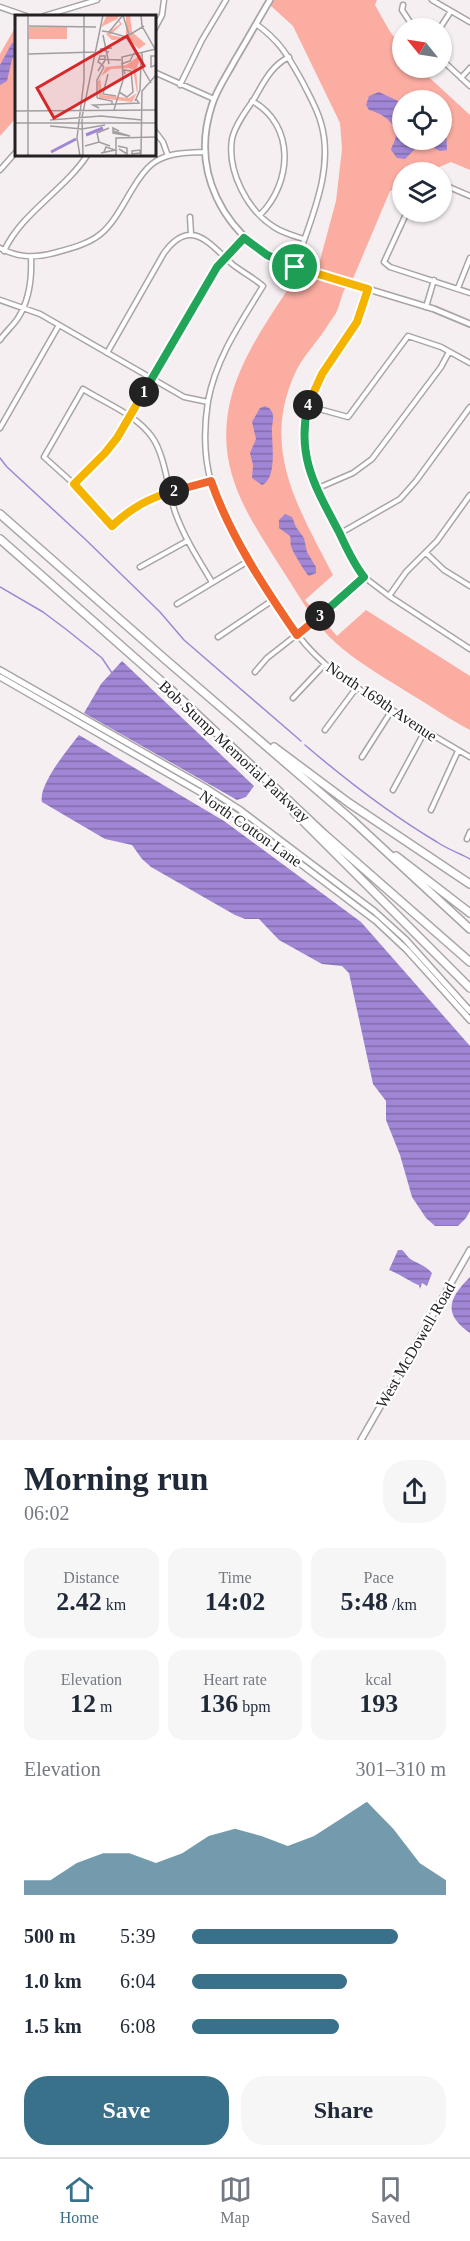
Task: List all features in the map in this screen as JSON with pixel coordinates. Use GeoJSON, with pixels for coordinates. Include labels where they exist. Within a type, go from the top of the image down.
{"type":"FeatureCollection","features":[{"type":"Feature","properties":{"kind":"highway","name":"Bob Stump Memorial Parkway"},"geometry":{"type":"LineString","coordinates":[[0,514],[352,820],[470,929]]}},
{"type":"Feature","properties":{"kind":"highway","name":"Bob Stump Memorial Parkway"},"geometry":{"type":"LineString","coordinates":[[0,540],[169,688],[336,844],[470,962]]}},
{"type":"Feature","properties":{"kind":"highway"},"geometry":{"type":"LineString","coordinates":[[242,725],[349,803],[470,884]]}},
{"type":"Feature","properties":{"kind":"highway"},"geometry":{"type":"LineString","coordinates":[[222,737],[233,751],[470,988]]}},
{"type":"Feature","properties":{"kind":"highway"},"geometry":{"type":"LineString","coordinates":[[352,820],[470,913]]}},
{"type":"Feature","properties":{"kind":"main road","name":"North Cotton Lane"},"geometry":{"type":"LineString","coordinates":[[0,670],[239,809],[379,915],[415,950],[470,1011]]}},
{"type":"Feature","properties":{"kind":"main road","name":"North Cotton Lane"},"geometry":{"type":"LineString","coordinates":[[0,677],[205,795],[240,818],[387,931],[470,1020]]}},
{"type":"Feature","properties":{"kind":"main road","name":"West McDowell Road"},"geometry":{"type":"LineString","coordinates":[[361,1440],[470,1250]]}},
{"type":"Feature","properties":{"kind":"street"},"geometry":{"type":"LineString","coordinates":[[57,15],[96,0]]}},
{"type":"Feature","properties":{"kind":"street"},"geometry":{"type":"LineString","coordinates":[[156,26],[162,15],[164,0]]}},
{"type":"Feature","properties":{"kind":"street"},"geometry":{"type":"LineString","coordinates":[[180,85],[202,40],[226,0]]}},
{"type":"Feature","properties":{"kind":"street"},"geometry":{"type":"LineString","coordinates":[[270,0],[214,99],[207,123],[205,152],[207,169],[215,194],[227,217],[244,238],[267,255],[295,267],[426,306],[470,324]]}},
{"type":"Feature","properties":{"kind":"street"},"geometry":{"type":"LineString","coordinates":[[432,0],[470,22]]}},
{"type":"Feature","properties":{"kind":"street"},"geometry":{"type":"LineString","coordinates":[[2,1],[0,7],[23,15]]}},
{"type":"Feature","properties":{"kind":"street"},"geometry":{"type":"LineString","coordinates":[[403,5],[406,18]]}},
{"type":"Feature","properties":{"kind":"street"},"geometry":{"type":"LineString","coordinates":[[446,18],[451,11]]}},
{"type":"Feature","properties":{"kind":"street"},"geometry":{"type":"LineString","coordinates":[[256,24],[280,45],[289,57],[317,112],[324,139],[325,153],[319,196],[295,267]]}},
{"type":"Feature","properties":{"kind":"street"},"geometry":{"type":"LineString","coordinates":[[289,57],[272,70],[252,101],[234,133],[232,150],[234,167],[247,200],[260,215],[280,231],[304,239]]}},
{"type":"Feature","properties":{"kind":"street"},"geometry":{"type":"LineString","coordinates":[[461,78],[470,68]]}},
{"type":"Feature","properties":{"kind":"street"},"geometry":{"type":"LineString","coordinates":[[452,69],[470,86]]}},
{"type":"Feature","properties":{"kind":"street"},"geometry":{"type":"LineString","coordinates":[[156,73],[214,99]]}},
{"type":"Feature","properties":{"kind":"street"},"geometry":{"type":"LineString","coordinates":[[252,101],[272,116],[279,126],[284,145],[279,186],[271,204],[260,215]]}},
{"type":"Feature","properties":{"kind":"street"},"geometry":{"type":"LineString","coordinates":[[156,133],[163,142],[168,156]]}},
{"type":"Feature","properties":{"kind":"street"},"geometry":{"type":"LineString","coordinates":[[86,156],[70,178],[16,230],[2,250],[18,256],[31,257],[82,245],[101,235],[111,224],[142,174],[156,161],[168,156],[205,152]]}},
{"type":"Feature","properties":{"kind":"street"},"geometry":{"type":"LineString","coordinates":[[0,170],[15,153]]}},
{"type":"Feature","properties":{"kind":"street"},"geometry":{"type":"LineString","coordinates":[[452,188],[470,196]]}},
{"type":"Feature","properties":{"kind":"street"},"geometry":{"type":"LineString","coordinates":[[190,217],[191,234]]}},
{"type":"Feature","properties":{"kind":"street"},"geometry":{"type":"LineString","coordinates":[[402,222],[384,262],[390,267],[470,293]]}},
{"type":"Feature","properties":{"kind":"street"},"geometry":{"type":"LineString","coordinates":[[107,353],[172,242],[191,234],[201,237],[226,257]]}},
{"type":"Feature","properties":{"kind":"street"},"geometry":{"type":"LineString","coordinates":[[74,484],[105,453],[130,417],[210,278],[244,238]]}},
{"type":"Feature","properties":{"kind":"street"},"geometry":{"type":"LineString","coordinates":[[0,340],[23,307],[30,287],[31,257]]}},
{"type":"Feature","properties":{"kind":"street","name":"North 169th Avenue"},"geometry":{"type":"LineString","coordinates":[[226,257],[263,286],[221,360],[208,402],[205,444],[211,481],[227,521],[273,600],[297,635],[325,664],[392,710],[470,757]]}},
{"type":"Feature","properties":{"kind":"street"},"geometry":{"type":"LineString","coordinates":[[458,288],[470,258]]}},
{"type":"Feature","properties":{"kind":"street"},"geometry":{"type":"LineString","coordinates":[[426,306],[434,280]]}},
{"type":"Feature","properties":{"kind":"street"},"geometry":{"type":"LineString","coordinates":[[368,289],[357,322],[322,374],[308,406],[304,428],[304,447],[308,469],[339,534],[364,577],[470,649]]}},
{"type":"Feature","properties":{"kind":"street"},"geometry":{"type":"LineString","coordinates":[[0,300],[23,307],[59,325],[184,397],[208,402]]}},
{"type":"Feature","properties":{"kind":"street"},"geometry":{"type":"LineString","coordinates":[[0,428],[59,325]]}},
{"type":"Feature","properties":{"kind":"street"},"geometry":{"type":"LineString","coordinates":[[308,406],[348,417],[408,336],[470,363]]}},
{"type":"Feature","properties":{"kind":"street"},"geometry":{"type":"LineString","coordinates":[[316,489],[352,473],[372,459],[441,367],[449,352]]}},
{"type":"Feature","properties":{"kind":"street"},"geometry":{"type":"LineString","coordinates":[[211,481],[169,493],[152,499],[129,510],[112,526],[74,484],[44,457],[83,389],[130,417],[152,436],[158,448],[169,493],[188,541],[212,582]]}},
{"type":"Feature","properties":{"kind":"street"},"geometry":{"type":"LineString","coordinates":[[339,534],[385,509],[405,494],[470,407]]}},
{"type":"Feature","properties":{"kind":"street"},"geometry":{"type":"LineString","coordinates":[[389,596],[406,572],[426,553],[470,495]]}},
{"type":"Feature","properties":{"kind":"street"},"geometry":{"type":"LineString","coordinates":[[140,567],[188,541]]}},
{"type":"Feature","properties":{"kind":"street"},"geometry":{"type":"LineString","coordinates":[[426,553],[444,570],[470,586]]}},
{"type":"Feature","properties":{"kind":"street"},"geometry":{"type":"LineString","coordinates":[[177,604],[250,560]]}},
{"type":"Feature","properties":{"kind":"street"},"geometry":{"type":"LineString","coordinates":[[255,672],[267,658],[364,577]]}},
{"type":"Feature","properties":{"kind":"street"},"geometry":{"type":"LineString","coordinates":[[218,637],[273,600]]}},
{"type":"Feature","properties":{"kind":"street"},"geometry":{"type":"LineString","coordinates":[[293,698],[325,664]]}},
{"type":"Feature","properties":{"kind":"street"},"geometry":{"type":"LineString","coordinates":[[326,730],[357,687]]}},
{"type":"Feature","properties":{"kind":"street"},"geometry":{"type":"LineString","coordinates":[[362,757],[392,710]]}},
{"type":"Feature","properties":{"kind":"street"},"geometry":{"type":"LineString","coordinates":[[393,790],[425,731]]}},
{"type":"Feature","properties":{"kind":"street"},"geometry":{"type":"LineString","coordinates":[[431,810],[458,750]]}},
{"type":"Feature","properties":{"kind":"street"},"geometry":{"type":"LineString","coordinates":[[467,839],[470,832]]}},
{"type":"Feature","properties":{"kind":"shaded area"},"geometry":{"type":"Polygon","coordinates":[[[273,0],[377,0],[375,5],[392,34],[392,78],[430,78],[443,90],[392,90],[392,150],[452,150],[452,98],[470,115],[470,170],[452,162],[392,162],[392,190],[352,281],[344,291],[336,313],[297,369],[286,397],[282,425],[282,451],[296,501],[333,575],[305,600],[337,636],[366,610],[470,676],[470,730],[366,666],[346,652],[321,628],[257,530],[236,488],[230,467],[226,444],[227,420],[238,377],[262,330],[300,271],[316,275],[336,201],[342,149],[340,123],[293,26],[270,5],[273,0]]]}},
{"type":"Feature","properties":{"kind":"shaded area"},"geometry":{"type":"Polygon","coordinates":[[[15,28],[15,119],[0,136],[0,54],[15,28]]]}},
{"type":"Feature","properties":{"kind":"shaded area"},"geometry":{"type":"Polygon","coordinates":[[[12,43],[15,43],[15,57],[12,59],[7,81],[0,85],[0,65],[12,43]]]}},
{"type":"Feature","properties":{"kind":"shaded area"},"geometry":{"type":"Polygon","coordinates":[[[379,92],[392,98],[392,123],[378,113],[369,110],[366,105],[369,96],[379,92]]]}},
{"type":"Feature","properties":{"kind":"shaded area"},"geometry":{"type":"Polygon","coordinates":[[[392,147],[392,150],[414,150],[405,159],[397,158],[391,150],[392,147]]]}},
{"type":"Feature","properties":{"kind":"shaded area"},"geometry":{"type":"Polygon","coordinates":[[[265,406],[273,415],[273,461],[270,476],[262,485],[252,478],[253,465],[250,453],[256,439],[252,422],[260,408],[265,406]]]}},
{"type":"Feature","properties":{"kind":"shaded area"},"geometry":{"type":"Polygon","coordinates":[[[285,514],[292,517],[304,538],[307,552],[316,567],[316,573],[309,576],[307,574],[292,548],[290,536],[279,528],[279,520],[285,514]]]}},
{"type":"Feature","properties":{"kind":"shaded area"},"geometry":{"type":"Polygon","coordinates":[[[122,661],[254,786],[246,797],[237,800],[84,713],[101,684],[122,661]]]}},
{"type":"Feature","properties":{"kind":"shaded area"},"geometry":{"type":"Polygon","coordinates":[[[79,735],[224,821],[361,922],[470,1046],[470,1211],[458,1226],[435,1226],[426,1218],[412,1197],[400,1155],[386,1120],[386,1101],[373,1084],[349,973],[342,966],[322,964],[279,940],[259,919],[245,919],[235,915],[151,867],[132,845],[105,839],[42,802],[42,795],[49,777],[79,735]]]}},
{"type":"Feature","properties":{"kind":"shaded area"},"geometry":{"type":"Polygon","coordinates":[[[398,1250],[402,1250],[409,1258],[432,1273],[427,1286],[422,1283],[420,1289],[419,1285],[389,1270],[398,1250]]]}},
{"type":"Feature","properties":{"kind":"shaded area"},"geometry":{"type":"Polygon","coordinates":[[[470,1277],[470,1333],[461,1326],[452,1313],[452,1306],[457,1292],[470,1277]]]}},
{"type":"Feature","properties":{"kind":"waterway"},"geometry":{"type":"LineString","coordinates":[[0,458],[160,612],[184,640],[301,741]]}},
{"type":"Feature","properties":{"kind":"waterway"},"geometry":{"type":"LineString","coordinates":[[0,587],[43,612],[67,630],[102,658],[112,673]]}},
{"type":"Feature","properties":{"kind":"waterway"},"geometry":{"type":"LineString","coordinates":[[305,745],[352,784],[402,820],[470,859]]}},
{"type":"Feature","properties":{"kind":"route"},"geometry":{"type":"LineString","coordinates":[[244,238],[267,255],[295,267],[368,289],[353,329],[326,366],[314,388],[305,420],[304,438],[307,463],[313,482],[364,577],[297,635],[273,600],[227,521],[211,481],[141,504],[129,510],[112,526],[74,484],[117,438],[210,278],[244,238]]}}]}
